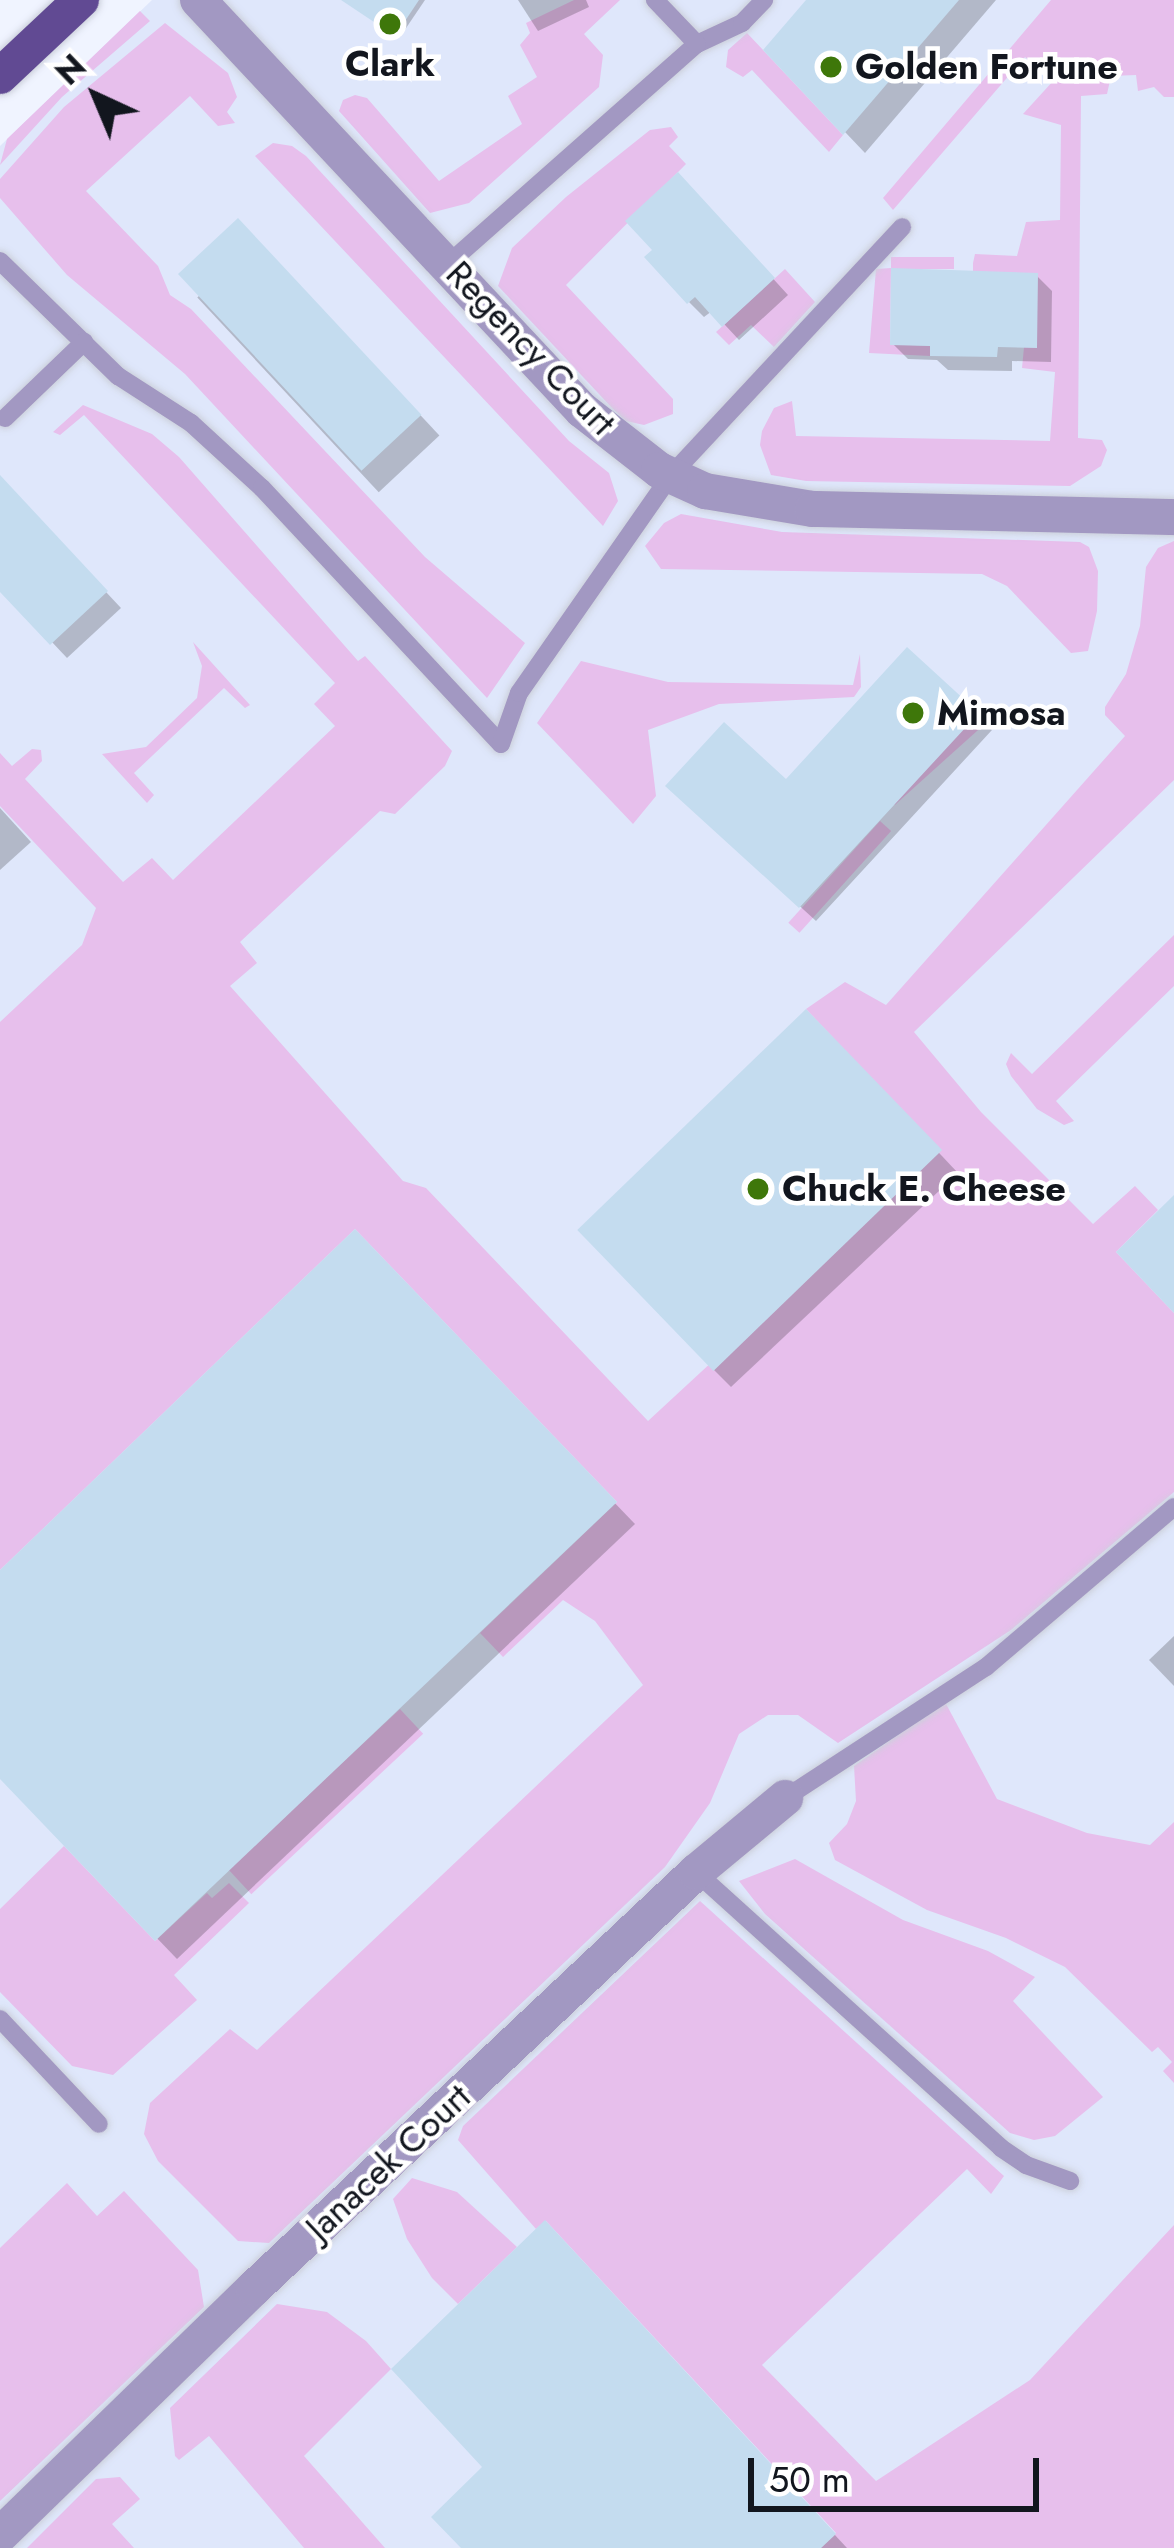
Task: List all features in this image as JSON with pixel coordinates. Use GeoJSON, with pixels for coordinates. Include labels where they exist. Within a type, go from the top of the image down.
{"type":"FeatureCollection","features":[{"type":"Feature","properties":{"kind":"main road"},"geometry":{"type":"LineString","coordinates":[[0,76],[81,0]]}},
{"type":"Feature","properties":{"kind":"street","name":"Regency Court"},"geometry":{"type":"LineString","coordinates":[[198,0],[582,410],[671,475],[704,491],[813,509],[1174,517]]}},
{"type":"Feature","properties":{"kind":"street","name":"Janacek Court"},"geometry":{"type":"LineString","coordinates":[[0,2535],[696,1873],[785,1798]]}},
{"type":"Feature","properties":{"kind":"lane"},"geometry":{"type":"LineString","coordinates":[[655,0],[697,44]]}},
{"type":"Feature","properties":{"kind":"lane"},"geometry":{"type":"LineString","coordinates":[[448,264],[697,44],[742,23],[764,0]]}},
{"type":"Feature","properties":{"kind":"lane"},"geometry":{"type":"LineString","coordinates":[[0,261],[118,376],[191,423],[262,488],[501,744],[519,693],[671,475],[902,227]]}},
{"type":"Feature","properties":{"kind":"lane"},"geometry":{"type":"LineString","coordinates":[[5,418],[84,343]]}},
{"type":"Feature","properties":{"kind":"lane"},"geometry":{"type":"LineString","coordinates":[[785,1798],[986,1666],[1174,1507]]}},
{"type":"Feature","properties":{"kind":"lane"},"geometry":{"type":"LineString","coordinates":[[696,1873],[1001,2148],[1025,2165],[1070,2181]]}},
{"type":"Feature","properties":{"kind":"lane"},"geometry":{"type":"LineString","coordinates":[[0,2019],[99,2124]]}},
{"type":"Feature","properties":{"kind":"shaded area"},"geometry":{"type":"Polygon","coordinates":[[[152,0],[1174,0],[1174,2548],[0,2548],[0,146],[152,0]]]}},
{"type":"Feature","properties":{"kind":"shaded area"},"geometry":{"type":"Polygon","coordinates":[[[574,0],[620,0],[584,34],[603,55],[599,87],[469,203],[430,213],[339,111],[343,100],[355,95],[367,98],[439,181],[522,124],[508,96],[537,77],[520,45],[530,33],[526,23],[574,0]]]}},
{"type":"Feature","properties":{"kind":"shaded area"},"geometry":{"type":"Polygon","coordinates":[[[1051,0],[1174,0],[1174,97],[1164,97],[1154,87],[1138,91],[1136,75],[1111,76],[1107,94],[1081,96],[1078,438],[1102,440],[1107,450],[1101,466],[1070,486],[806,481],[771,475],[760,445],[762,431],[774,408],[792,401],[796,436],[1050,441],[1055,372],[1022,368],[1024,347],[973,272],[973,263],[975,254],[1017,256],[1026,222],[1060,220],[1061,125],[1023,114],[1054,80],[1025,57],[893,210],[883,198],[1051,0]]]}},
{"type":"Feature","properties":{"kind":"shaded area"},"geometry":{"type":"Polygon","coordinates":[[[140,11],[150,21],[62,97],[0,165],[7,139],[140,11]]]}},
{"type":"Feature","properties":{"kind":"shaded area"},"geometry":{"type":"Polygon","coordinates":[[[165,23],[228,73],[237,97],[227,112],[235,123],[218,126],[190,96],[86,191],[158,266],[170,295],[191,309],[425,557],[525,643],[487,698],[185,374],[67,275],[0,198],[0,179],[64,107],[165,23]]]}},
{"type":"Feature","properties":{"kind":"shaded area"},"geometry":{"type":"Polygon","coordinates":[[[747,33],[843,135],[829,152],[752,70],[743,77],[726,67],[728,50],[747,33]]]}},
{"type":"Feature","properties":{"kind":"shaded area"},"geometry":{"type":"Polygon","coordinates":[[[671,127],[678,137],[669,146],[686,164],[566,285],[673,399],[673,414],[644,425],[626,421],[612,408],[498,286],[512,248],[566,197],[650,130],[671,127]]]}},
{"type":"Feature","properties":{"kind":"shaded area"},"geometry":{"type":"Polygon","coordinates":[[[273,143],[292,146],[306,156],[569,441],[609,473],[618,501],[603,526],[255,156],[273,143]]]}},
{"type":"Feature","properties":{"kind":"shaded area"},"geometry":{"type":"Polygon","coordinates":[[[891,257],[954,257],[954,269],[891,269],[890,344],[930,346],[930,356],[869,353],[876,269],[891,268],[891,257]]]}},
{"type":"Feature","properties":{"kind":"shaded area"},"geometry":{"type":"Polygon","coordinates":[[[785,269],[815,302],[774,347],[751,325],[729,345],[716,332],[785,269]]]}},
{"type":"Feature","properties":{"kind":"shaded area"},"geometry":{"type":"Polygon","coordinates":[[[83,405],[152,434],[179,457],[358,661],[365,656],[452,751],[445,766],[395,814],[380,811],[240,942],[257,963],[230,986],[403,1181],[426,1188],[648,1421],[940,1151],[806,1009],[845,982],[886,1005],[1125,736],[1105,715],[1105,707],[1126,674],[1140,626],[1146,567],[1158,548],[1174,541],[1174,780],[914,1032],[981,1112],[1093,1224],[1135,1186],[1158,1210],[1116,1252],[1174,1313],[1174,1492],[1011,1630],[838,1743],[798,1715],[768,1715],[739,1734],[710,1803],[665,1867],[269,2243],[238,2241],[158,2161],[144,2134],[150,2103],[230,2029],[257,2050],[643,1685],[595,1621],[563,1600],[503,1657],[480,1633],[617,1502],[355,1229],[0,1570],[0,1022],[82,945],[96,908],[0,806],[0,753],[12,766],[32,749],[41,750],[42,761],[25,779],[123,882],[152,858],[173,880],[335,726],[314,704],[335,683],[84,415],[60,435],[53,432],[83,405]]]}},
{"type":"Feature","properties":{"kind":"shaded area"},"geometry":{"type":"Polygon","coordinates":[[[681,514],[782,532],[1080,542],[1089,547],[1098,571],[1097,611],[1088,651],[1071,653],[1007,586],[982,574],[661,569],[645,546],[664,523],[681,514]]]}},
{"type":"Feature","properties":{"kind":"shaded area"},"geometry":{"type":"Polygon","coordinates":[[[193,642],[250,705],[245,708],[224,688],[134,773],[154,795],[147,803],[102,754],[146,747],[197,698],[202,666],[193,642]]]}},
{"type":"Feature","properties":{"kind":"shaded area"},"geometry":{"type":"Polygon","coordinates":[[[860,654],[861,687],[854,697],[719,704],[648,730],[656,796],[633,824],[537,723],[581,661],[668,682],[853,685],[860,654]]]}},
{"type":"Feature","properties":{"kind":"shaded area"},"geometry":{"type":"Polygon","coordinates":[[[979,713],[987,722],[895,805],[887,796],[979,713]]]}},
{"type":"Feature","properties":{"kind":"shaded area"},"geometry":{"type":"Polygon","coordinates":[[[880,821],[891,831],[799,933],[788,923],[880,821]]]}},
{"type":"Feature","properties":{"kind":"shaded area"},"geometry":{"type":"Polygon","coordinates":[[[1174,935],[1174,986],[1056,1101],[1074,1121],[1064,1125],[1037,1109],[1011,1076],[1006,1064],[1011,1053],[1032,1074],[1174,935]]]}},
{"type":"Feature","properties":{"kind":"shaded area"},"geometry":{"type":"Polygon","coordinates":[[[945,1702],[997,1799],[1087,1833],[1150,1845],[1174,1822],[1174,2083],[1163,2071],[1172,2062],[1158,2047],[1152,2052],[1065,1967],[1006,1938],[927,1910],[835,1860],[829,1843],[847,1824],[856,1801],[854,1766],[945,1702]]]}},
{"type":"Feature","properties":{"kind":"shaded area"},"geometry":{"type":"Polygon","coordinates":[[[400,1709],[423,1734],[251,1894],[228,1869],[400,1709]]]}},
{"type":"Feature","properties":{"kind":"shaded area"},"geometry":{"type":"Polygon","coordinates":[[[64,1846],[155,1941],[207,1893],[212,1898],[229,1883],[249,1903],[174,1975],[197,2000],[113,2075],[72,2066],[0,1992],[0,1909],[64,1846]]]}},
{"type":"Feature","properties":{"kind":"shaded area"},"geometry":{"type":"Polygon","coordinates":[[[795,1859],[903,1920],[988,1951],[1035,1977],[1013,2001],[1103,2097],[1055,2136],[1034,2140],[1010,2133],[765,1914],[739,1881],[795,1859]]]}},
{"type":"Feature","properties":{"kind":"shaded area"},"geometry":{"type":"Polygon","coordinates":[[[700,1901],[1004,2176],[991,2194],[967,2169],[762,2365],[876,2481],[1030,2380],[1174,2225],[1174,2548],[821,2548],[836,2533],[546,2221],[536,2229],[458,2140],[463,2126],[700,1901]]]}},
{"type":"Feature","properties":{"kind":"shaded area"},"geometry":{"type":"Polygon","coordinates":[[[412,2178],[457,2192],[517,2247],[458,2304],[432,2278],[407,2239],[393,2199],[412,2178]]]}},
{"type":"Feature","properties":{"kind":"shaded area"},"geometry":{"type":"Polygon","coordinates":[[[67,2183],[97,2216],[124,2191],[198,2270],[204,2307],[0,2501],[0,2248],[67,2183]]]}},
{"type":"Feature","properties":{"kind":"shaded area"},"geometry":{"type":"Polygon","coordinates":[[[277,2304],[327,2312],[366,2341],[391,2369],[304,2456],[385,2548],[304,2548],[209,2436],[179,2460],[175,2456],[170,2408],[277,2304]]]}},
{"type":"Feature","properties":{"kind":"shaded area"},"geometry":{"type":"Polygon","coordinates":[[[120,2477],[140,2499],[112,2524],[134,2548],[27,2548],[96,2479],[120,2477]]]}},
{"type":"Feature","properties":{"kind":"building","name":"Clark"},"geometry":{"type":"Polygon","coordinates":[[[341,0],[419,0],[395,36],[341,0]]]}},
{"type":"Feature","properties":{"kind":"building"},"geometry":{"type":"Polygon","coordinates":[[[806,0],[959,0],[843,135],[763,50],[806,0]]]}},
{"type":"Feature","properties":{"kind":"building"},"geometry":{"type":"Polygon","coordinates":[[[678,172],[775,278],[722,327],[695,297],[687,304],[644,257],[652,250],[625,221],[678,172]]]}},
{"type":"Feature","properties":{"kind":"building"},"geometry":{"type":"Polygon","coordinates":[[[238,218],[421,415],[361,471],[178,274],[238,218]]]}},
{"type":"Feature","properties":{"kind":"building"},"geometry":{"type":"Polygon","coordinates":[[[891,268],[1038,273],[1037,348],[998,347],[997,357],[930,356],[930,346],[890,345],[891,268]]]}},
{"type":"Feature","properties":{"kind":"building"},"geometry":{"type":"Polygon","coordinates":[[[0,475],[108,591],[50,645],[0,592],[0,475]]]}},
{"type":"Feature","properties":{"kind":"building"},"geometry":{"type":"Polygon","coordinates":[[[907,647],[979,713],[799,908],[665,786],[724,722],[786,779],[907,647]]]}},
{"type":"Feature","properties":{"kind":"building","name":"Chuck E. Cheese"},"geometry":{"type":"Polygon","coordinates":[[[806,1009],[942,1150],[713,1371],[577,1230],[806,1009]]]}},
{"type":"Feature","properties":{"kind":"building"},"geometry":{"type":"Polygon","coordinates":[[[1174,1195],[1174,1313],[1116,1252],[1174,1195]]]}},
{"type":"Feature","properties":{"kind":"building"},"geometry":{"type":"Polygon","coordinates":[[[355,1229],[617,1502],[155,1941],[0,1779],[0,1570],[355,1229]]]}},
{"type":"Feature","properties":{"kind":"building"},"geometry":{"type":"Polygon","coordinates":[[[545,2220],[836,2534],[821,2548],[461,2548],[431,2517],[482,2467],[391,2369],[545,2220]]]}},
{"type":"Feature","properties":{"kind":"place","name":"Clark"},"geometry":{"type":"Point","coordinates":[390,24]}},
{"type":"Feature","properties":{"kind":"place","name":"Golden Fortune"},"geometry":{"type":"Point","coordinates":[831,67]}},
{"type":"Feature","properties":{"kind":"place","name":"Mimosa"},"geometry":{"type":"Point","coordinates":[913,713]}},
{"type":"Feature","properties":{"kind":"place","name":"Chuck E. Cheese"},"geometry":{"type":"Point","coordinates":[758,1189]}}]}
